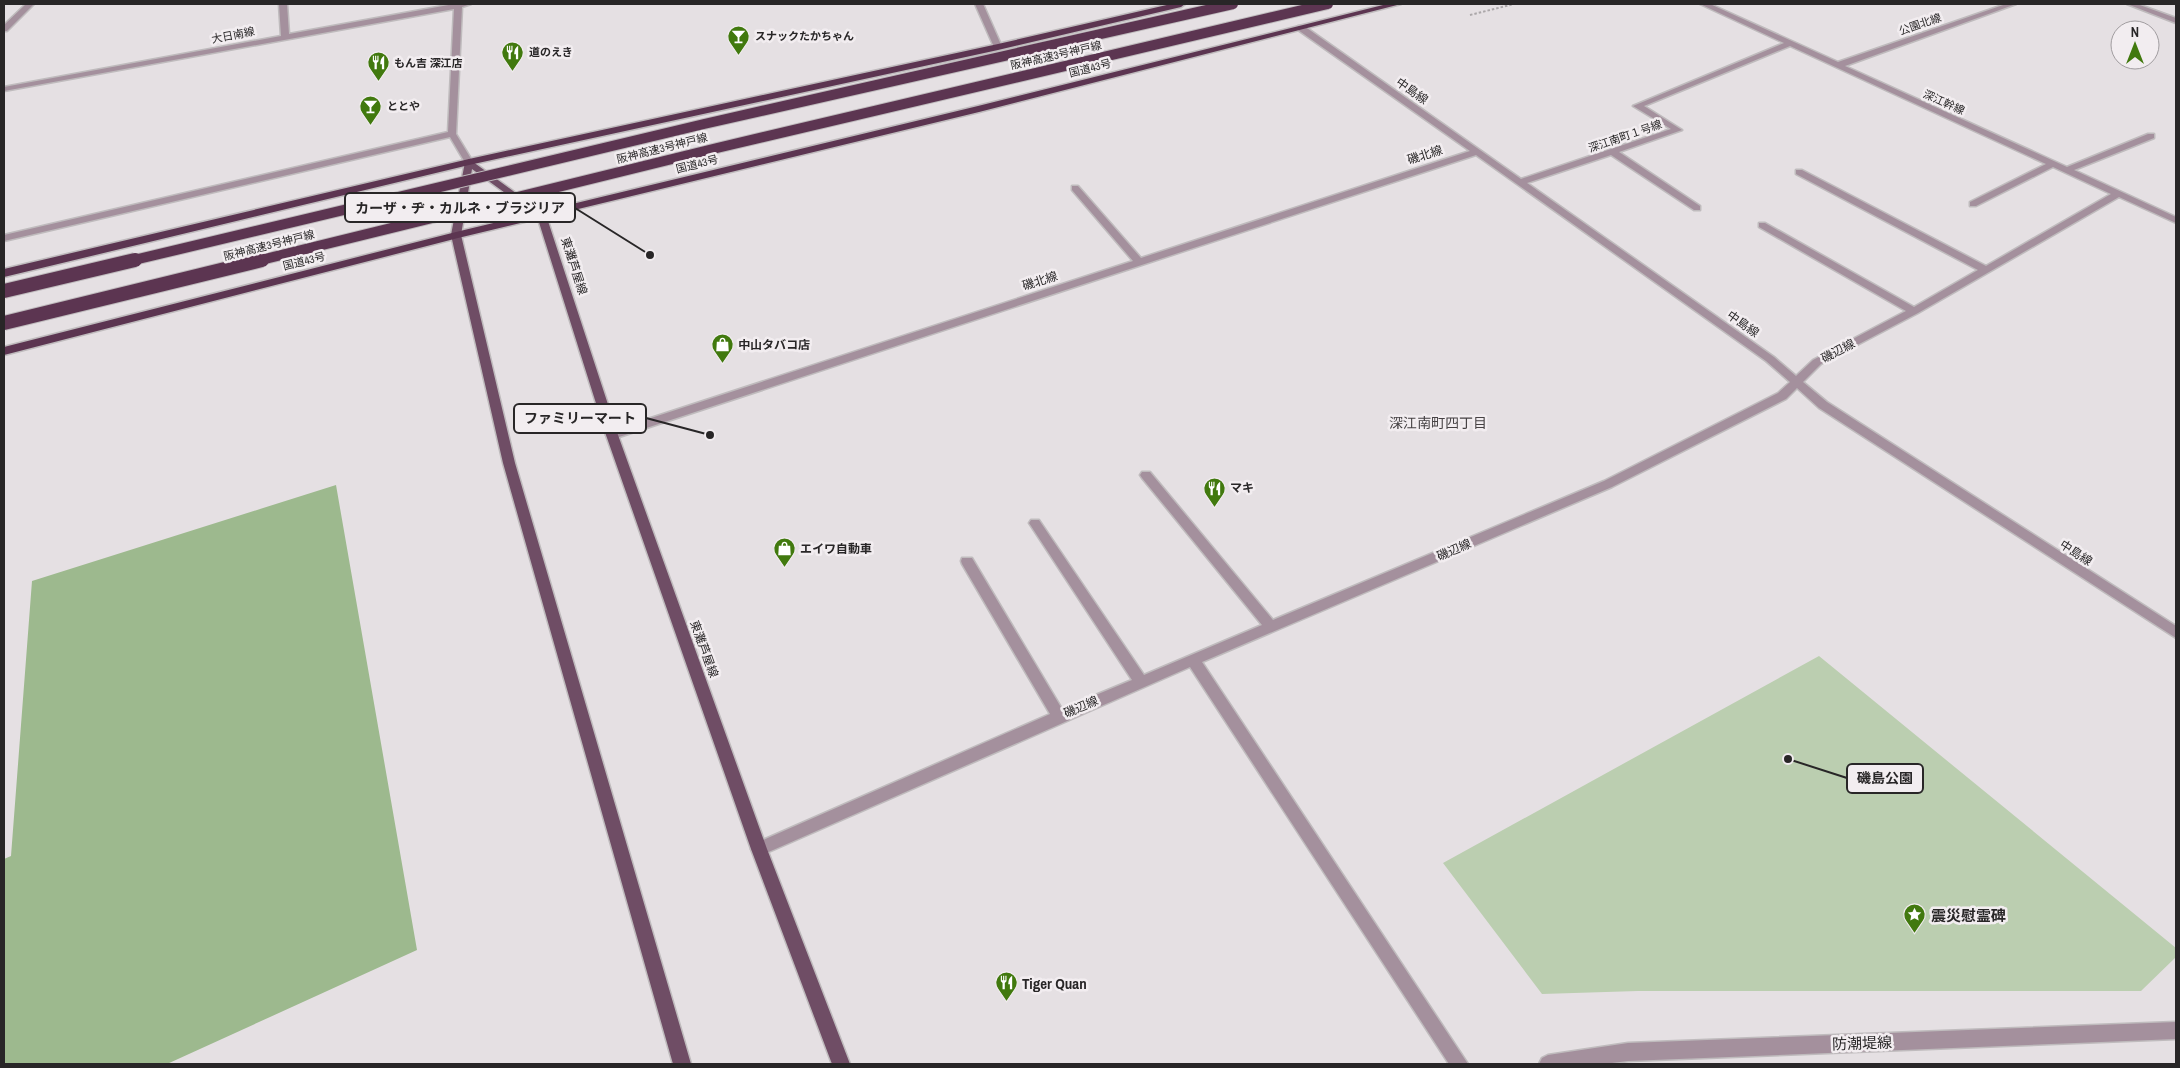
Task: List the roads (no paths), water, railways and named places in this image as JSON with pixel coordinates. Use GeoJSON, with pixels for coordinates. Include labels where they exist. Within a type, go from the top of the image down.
{"type":"FeatureCollection","features":[{"type":"Feature","properties":{"kind":"highway"},"geometry":{"type":"LineString","coordinates":[[4,273],[469,162],[1181,4]]}},
{"type":"Feature","properties":{"kind":"highway","name":"阪神高速3号神戸線"},"geometry":{"type":"LineString","coordinates":[[4,291],[704,124],[1233,4]]}},
{"type":"Feature","properties":{"kind":"highway","name":"阪神高速3号神戸線"},"geometry":{"type":"LineString","coordinates":[[4,323],[680,157],[1328,4]]}},
{"type":"Feature","properties":{"kind":"highway","name":"国道43号"},"geometry":{"type":"LineString","coordinates":[[4,351],[456,235],[979,109],[1397,4]]}},
{"type":"Feature","properties":{"kind":"main road"},"geometry":{"type":"LineString","coordinates":[[541,214],[469,162],[456,235],[509,464],[682,1064]]}},
{"type":"Feature","properties":{"kind":"main road","name":"東灘芦屋線"},"geometry":{"type":"LineString","coordinates":[[541,214],[612,435],[759,849],[841,1064]]}},
{"type":"Feature","properties":{"kind":"street"},"geometry":{"type":"LineString","coordinates":[[4,29],[30,4]]}},
{"type":"Feature","properties":{"kind":"street"},"geometry":{"type":"LineString","coordinates":[[283,4],[285,36]]}},
{"type":"Feature","properties":{"kind":"street"},"geometry":{"type":"LineString","coordinates":[[461,4],[452,134],[469,162]]}},
{"type":"Feature","properties":{"kind":"street","name":"大日南線"},"geometry":{"type":"LineString","coordinates":[[4,89],[461,4]]}},
{"type":"Feature","properties":{"kind":"street"},"geometry":{"type":"LineString","coordinates":[[979,4],[998,46]]}},
{"type":"Feature","properties":{"kind":"street","name":"深江幹線"},"geometry":{"type":"LineString","coordinates":[[1704,4],[2176,220]]}},
{"type":"Feature","properties":{"kind":"street","name":"公園北線"},"geometry":{"type":"LineString","coordinates":[[1836,66],[2012,4]]}},
{"type":"Feature","properties":{"kind":"street"},"geometry":{"type":"LineString","coordinates":[[2131,4],[2176,21]]}},
{"type":"Feature","properties":{"kind":"street","name":"中島線"},"geometry":{"type":"LineString","coordinates":[[1301,28],[1770,359],[1823,405],[2176,633]]}},
{"type":"Feature","properties":{"kind":"street","name":"深江南町１号線"},"geometry":{"type":"LineString","coordinates":[[1521,182],[1614,153],[1678,130],[1637,106],[1789,44]]}},
{"type":"Feature","properties":{"kind":"street"},"geometry":{"type":"LineString","coordinates":[[4,238],[452,134]]}},
{"type":"Feature","properties":{"kind":"street"},"geometry":{"type":"LineString","coordinates":[[2066,170],[2151,136]]}},
{"type":"Feature","properties":{"kind":"street","name":"磯北線"},"geometry":{"type":"LineString","coordinates":[[612,435],[1477,152]]}},
{"type":"Feature","properties":{"kind":"street"},"geometry":{"type":"LineString","coordinates":[[1614,153],[1698,208]]}},
{"type":"Feature","properties":{"kind":"street"},"geometry":{"type":"LineString","coordinates":[[1973,204],[2052,164]]}},
{"type":"Feature","properties":{"kind":"street"},"geometry":{"type":"LineString","coordinates":[[1799,172],[1986,270]]}},
{"type":"Feature","properties":{"kind":"street"},"geometry":{"type":"LineString","coordinates":[[1075,188],[1138,262]]}},
{"type":"Feature","properties":{"kind":"street","name":"磯辺線"},"geometry":{"type":"LineString","coordinates":[[759,849],[1059,717],[1608,484],[1782,396],[1817,362],[1914,312],[2118,194]]}},
{"type":"Feature","properties":{"kind":"street"},"geometry":{"type":"LineString","coordinates":[[1762,225],[1914,312]]}},
{"type":"Feature","properties":{"kind":"street"},"geometry":{"type":"LineString","coordinates":[[1146,475],[1271,627]]}},
{"type":"Feature","properties":{"kind":"street"},"geometry":{"type":"LineString","coordinates":[[1035,523],[1141,682]]}},
{"type":"Feature","properties":{"kind":"street"},"geometry":{"type":"LineString","coordinates":[[967,561],[1059,717]]}},
{"type":"Feature","properties":{"kind":"street"},"geometry":{"type":"LineString","coordinates":[[1193,660],[1459,1064]]}},
{"type":"Feature","properties":{"kind":"street","name":"防潮堤線"},"geometry":{"type":"LineString","coordinates":[[1548,1064],[1628,1052],[2176,1030]]}},
{"type":"Feature","properties":{"kind":"place","name":"スナックたかちゃん"},"geometry":{"type":"Point","coordinates":[739,55]}},
{"type":"Feature","properties":{"kind":"place","name":"道のえき"},"geometry":{"type":"Point","coordinates":[513,71]}},
{"type":"Feature","properties":{"kind":"place","name":"もん吉 深江店"},"geometry":{"type":"Point","coordinates":[378,82]}},
{"type":"Feature","properties":{"kind":"place","name":"ととや"},"geometry":{"type":"Point","coordinates":[371,125]}},
{"type":"Feature","properties":{"kind":"place","name":"カーザ・ヂ・カルネ・ブラジリア"},"geometry":{"type":"Point","coordinates":[650,255]}},
{"type":"Feature","properties":{"kind":"place","name":"中山タバコ店"},"geometry":{"type":"Point","coordinates":[722,364]}},
{"type":"Feature","properties":{"kind":"place","name":"ファミリーマート"},"geometry":{"type":"Point","coordinates":[710,435]}},
{"type":"Feature","properties":{"kind":"place","name":"マキ"},"geometry":{"type":"Point","coordinates":[1214,507]}},
{"type":"Feature","properties":{"kind":"place","name":"エイワ自動車"},"geometry":{"type":"Point","coordinates":[784,568]}},
{"type":"Feature","properties":{"kind":"place","name":"磯島公園"},"geometry":{"type":"Point","coordinates":[1788,759]}},
{"type":"Feature","properties":{"kind":"place","name":"震災慰霊碑"},"geometry":{"type":"Point","coordinates":[1915,934]}},
{"type":"Feature","properties":{"kind":"place","name":"Tiger Quan"},"geometry":{"type":"Point","coordinates":[1006,1002]}},
{"type":"Feature","properties":{"kind":"district","name":"深江南町四丁目"},"geometry":{"type":"Point","coordinates":[1438,423]}}]}
